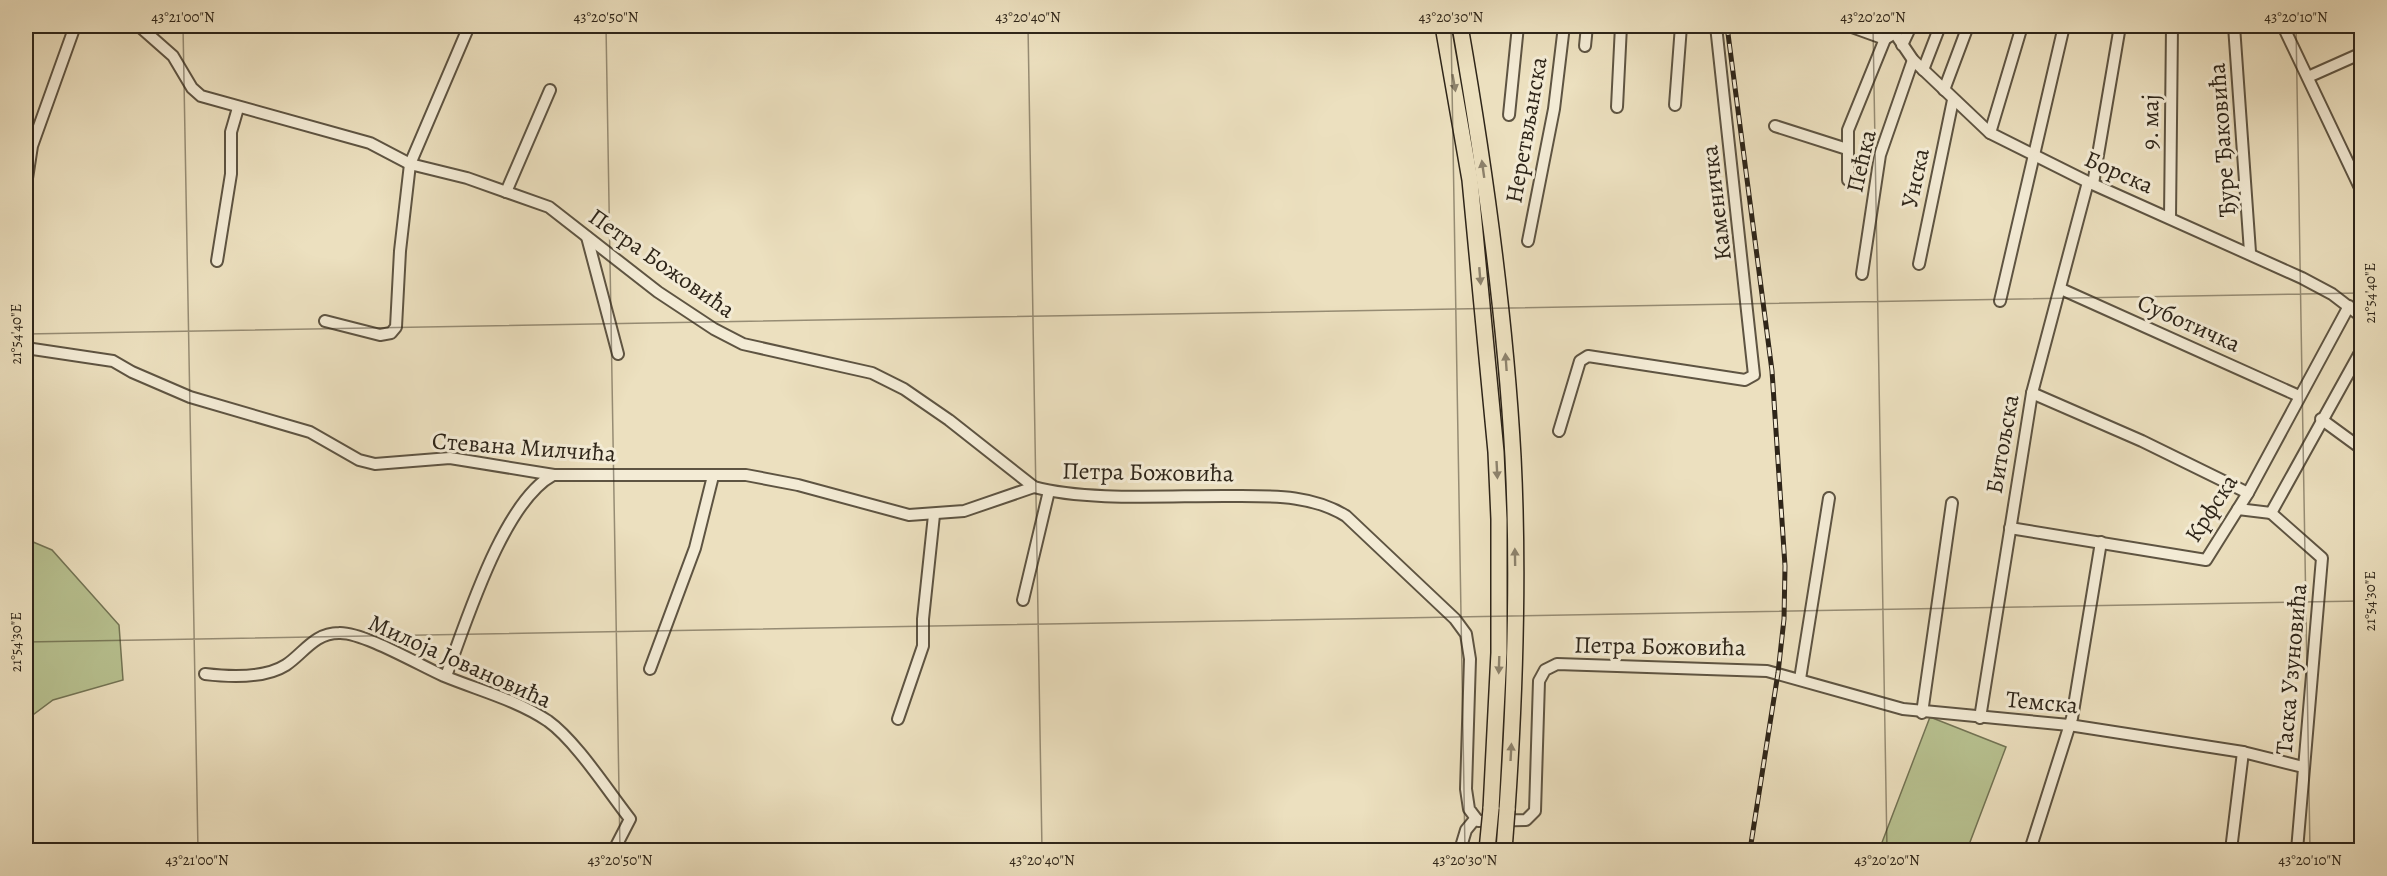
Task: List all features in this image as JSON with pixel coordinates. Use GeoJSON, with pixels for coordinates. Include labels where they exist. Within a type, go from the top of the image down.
{"type":"FeatureCollection","features":[{"type":"Feature","properties":{"kind":"highway"},"geometry":{"type":"LineString","coordinates":[[1443,26],[1470,180],[1496,452],[1499,519],[1499,809],[1504,850]]}},
{"type":"Feature","properties":{"kind":"highway"},"geometry":{"type":"LineString","coordinates":[[1460,26],[1495,254],[1513,457],[1515,622],[1499,809],[1487,850]]}},
{"type":"Feature","properties":{"kind":"street"},"geometry":{"type":"LineString","coordinates":[[26,185],[32,146],[75,26]]}},
{"type":"Feature","properties":{"kind":"street","name":"Петра Божовића"},"geometry":{"type":"LineString","coordinates":[[139,26],[176,59],[196,93],[214,102],[370,143],[410,164],[466,178],[549,207],[658,292],[743,344],[872,373],[904,389],[1034,486],[1049,491],[1090,494],[1277,496],[1310,500],[1330,506],[1346,516],[1455,619],[1466,634],[1470,659],[1466,789],[1469,809],[1475,819],[1482,822],[1521,821],[1530,819],[1535,811],[1539,681],[1551,666],[1751,668],[1778,673]]}},
{"type":"Feature","properties":{"kind":"street"},"geometry":{"type":"LineString","coordinates":[[325,321],[380,335],[394,331],[410,164],[469,26]]}},
{"type":"Feature","properties":{"kind":"street"},"geometry":{"type":"LineString","coordinates":[[1509,115],[1518,26]]}},
{"type":"Feature","properties":{"kind":"street","name":"Неретвљанска"},"geometry":{"type":"LineString","coordinates":[[1528,241],[1554,109],[1564,26]]}},
{"type":"Feature","properties":{"kind":"street"},"geometry":{"type":"LineString","coordinates":[[1585,46],[1587,26]]}},
{"type":"Feature","properties":{"kind":"street"},"geometry":{"type":"LineString","coordinates":[[1617,107],[1621,26]]}},
{"type":"Feature","properties":{"kind":"street"},"geometry":{"type":"LineString","coordinates":[[1675,105],[1681,26]]}},
{"type":"Feature","properties":{"kind":"street","name":"Каменичка"},"geometry":{"type":"LineString","coordinates":[[1559,431],[1580,361],[1588,356],[1745,380],[1754,376],[1749,307],[1716,26]]}},
{"type":"Feature","properties":{"kind":"street"},"geometry":{"type":"LineString","coordinates":[[1848,26],[1890,33],[1848,130],[1848,180]]}},
{"type":"Feature","properties":{"kind":"street"},"geometry":{"type":"LineString","coordinates":[[1902,45],[1911,26]]}},
{"type":"Feature","properties":{"kind":"street"},"geometry":{"type":"LineString","coordinates":[[1923,70],[1940,26]]}},
{"type":"Feature","properties":{"kind":"street"},"geometry":{"type":"LineString","coordinates":[[1944,90],[1968,26]]}},
{"type":"Feature","properties":{"kind":"street"},"geometry":{"type":"LineString","coordinates":[[1990,133],[2022,26]]}},
{"type":"Feature","properties":{"kind":"street"},"geometry":{"type":"LineString","coordinates":[[2000,301],[2064,26]]}},
{"type":"Feature","properties":{"kind":"street","name":"Битољска"},"geometry":{"type":"LineString","coordinates":[[1980,718],[2032,393],[2091,183],[2120,26]]}},
{"type":"Feature","properties":{"kind":"street","name":"9. мај"},"geometry":{"type":"LineString","coordinates":[[2170,218],[2172,26]]}},
{"type":"Feature","properties":{"kind":"street","name":"Ђуре Ђаковића"},"geometry":{"type":"LineString","coordinates":[[2235,26],[2250,252]]}},
{"type":"Feature","properties":{"kind":"street"},"geometry":{"type":"LineString","coordinates":[[2283,26],[2357,172],[2361,192]]}},
{"type":"Feature","properties":{"kind":"street","name":"Борска"},"geometry":{"type":"LineString","coordinates":[[1890,33],[1913,60],[1990,133],[2033,157],[2250,252],[2302,278],[2349,306],[2361,316]]}},
{"type":"Feature","properties":{"kind":"street"},"geometry":{"type":"LineString","coordinates":[[2308,77],[2361,53]]}},
{"type":"Feature","properties":{"kind":"street","name":"Пећка"},"geometry":{"type":"LineString","coordinates":[[1862,274],[1880,156],[1913,60]]}},
{"type":"Feature","properties":{"kind":"street"},"geometry":{"type":"LineString","coordinates":[[506,192],[550,90]]}},
{"type":"Feature","properties":{"kind":"street","name":"Унска"},"geometry":{"type":"LineString","coordinates":[[1919,264],[1953,100]]}},
{"type":"Feature","properties":{"kind":"street"},"geometry":{"type":"LineString","coordinates":[[217,261],[231,174],[231,132],[238,108]]}},
{"type":"Feature","properties":{"kind":"street"},"geometry":{"type":"LineString","coordinates":[[1774,126],[1847,149]]}},
{"type":"Feature","properties":{"kind":"street"},"geometry":{"type":"LineString","coordinates":[[587,236],[618,354]]}},
{"type":"Feature","properties":{"kind":"street","name":"Суботичка"},"geometry":{"type":"LineString","coordinates":[[2061,289],[2299,396]]}},
{"type":"Feature","properties":{"kind":"street","name":"Крфска"},"geometry":{"type":"LineString","coordinates":[[2010,528],[2206,560],[2248,493],[2349,306]]}},
{"type":"Feature","properties":{"kind":"street","name":"Стевана Милчића"},"geometry":{"type":"LineString","coordinates":[[26,348],[113,361],[132,372],[190,397],[310,432],[359,460],[375,464],[450,458],[554,475],[746,475],[798,485],[909,515],[934,515],[964,511],[1034,486]]}},
{"type":"Feature","properties":{"kind":"street"},"geometry":{"type":"LineString","coordinates":[[2238,509],[2271,513],[2361,349]]}},
{"type":"Feature","properties":{"kind":"street"},"geometry":{"type":"LineString","coordinates":[[2032,393],[2142,441],[2248,493]]}},
{"type":"Feature","properties":{"kind":"street"},"geometry":{"type":"LineString","coordinates":[[2321,419],[2361,449]]}},
{"type":"Feature","properties":{"kind":"street"},"geometry":{"type":"LineString","coordinates":[[446,676],[494,554],[535,489],[554,475]]}},
{"type":"Feature","properties":{"kind":"street"},"geometry":{"type":"LineString","coordinates":[[650,669],[695,548],[713,476]]}},
{"type":"Feature","properties":{"kind":"street"},"geometry":{"type":"LineString","coordinates":[[1023,600],[1049,491]]}},
{"type":"Feature","properties":{"kind":"street"},"geometry":{"type":"LineString","coordinates":[[1800,679],[1828,498]]}},
{"type":"Feature","properties":{"kind":"street"},"geometry":{"type":"LineString","coordinates":[[1922,713],[1952,503]]}},
{"type":"Feature","properties":{"kind":"street","name":"Таска Узуновића"},"geometry":{"type":"LineString","coordinates":[[2271,513],[2322,558],[2297,850]]}},
{"type":"Feature","properties":{"kind":"street"},"geometry":{"type":"LineString","coordinates":[[898,719],[923,646],[923,619],[934,515]]}},
{"type":"Feature","properties":{"kind":"street"},"geometry":{"type":"LineString","coordinates":[[2030,850],[2069,725],[2101,542]]}},
{"type":"Feature","properties":{"kind":"street","name":"Милоја Јовановића"},"geometry":{"type":"LineString","coordinates":[[205,674],[230,677],[271,671],[285,665],[322,635],[341,633],[382,646],[516,705],[549,722],[567,739],[630,819],[614,850]]}},
{"type":"Feature","properties":{"kind":"street","name":"Темска"},"geometry":{"type":"LineString","coordinates":[[1778,673],[1922,713],[2069,725],[2243,752],[2303,767]]}},
{"type":"Feature","properties":{"kind":"street"},"geometry":{"type":"LineString","coordinates":[[2231,850],[2243,752]]}},
{"type":"Feature","properties":{"kind":"street"},"geometry":{"type":"LineString","coordinates":[[1460,850],[1466,830],[1475,819]]}},
{"type":"Feature","properties":{"kind":"green space"},"geometry":{"type":"Polygon","coordinates":[[[26,539],[52,550],[119,625],[123,680],[53,700],[26,720],[26,539]]]}},
{"type":"Feature","properties":{"kind":"green space"},"geometry":{"type":"Polygon","coordinates":[[[1930,717],[2006,747],[1967,850],[1894,850],[1881,845],[1930,717]]]}},
{"type":"Feature","properties":{"kind":"railway"},"geometry":{"type":"LineString","coordinates":[[1727,26],[1772,371],[1785,566],[1784,619],[1778,673],[1750,850]]}}]}
